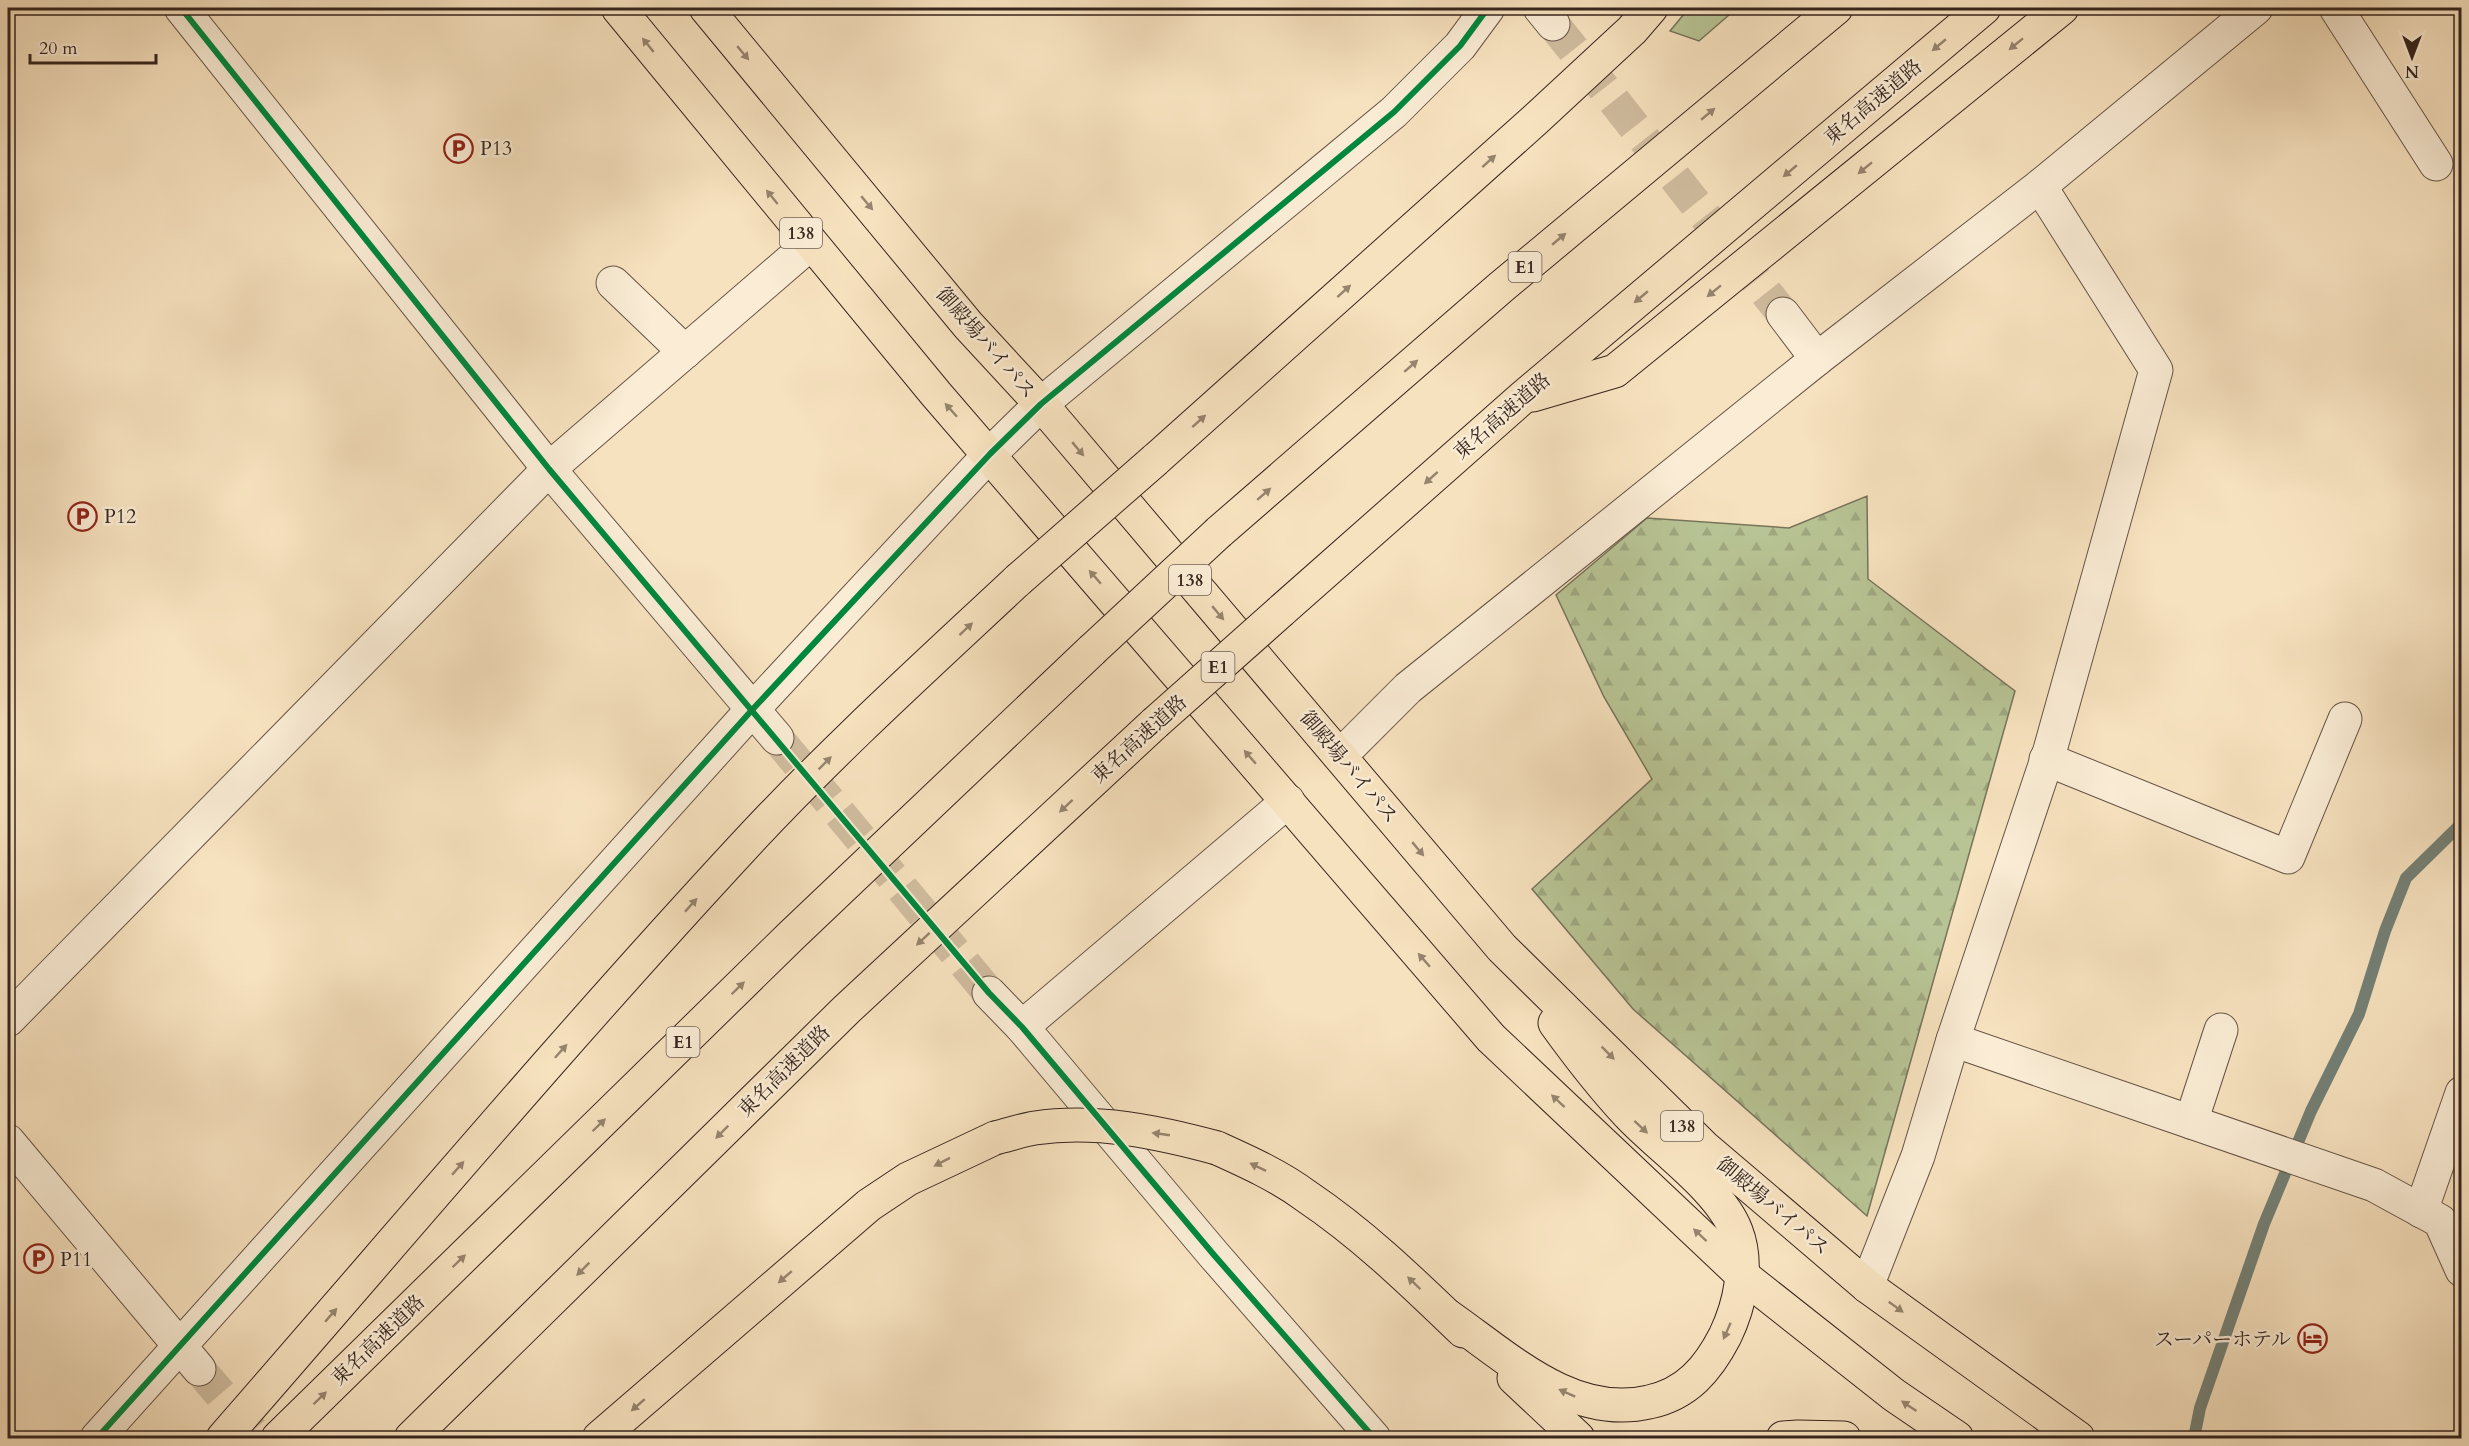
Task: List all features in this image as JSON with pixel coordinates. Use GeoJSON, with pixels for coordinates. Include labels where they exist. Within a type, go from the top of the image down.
{"type":"FeatureCollection","features":[{"type":"Feature","properties":{"kind":"highway","name":"138"},"geometry":{"type":"LineString","coordinates":[[618,8],[936,394],[1491,1038],[1742,1275],[1894,1395],[1958,1438]]}},
{"type":"Feature","properties":{"kind":"highway","name":"御殿場バイパス"},"geometry":{"type":"LineString","coordinates":[[706,8],[968,325],[1041,404],[1502,948],[1704,1147],[1867,1286],[2078,1438]]}},
{"type":"Feature","properties":{"kind":"highway"},"geometry":{"type":"LineString","coordinates":[[223,1438],[522,1094],[744,845],[865,723],[1018,580],[1536,119],[1632,30],[1651,8]]}},
{"type":"Feature","properties":{"kind":"highway","name":"東名高速道路"},"geometry":{"type":"LineString","coordinates":[[278,1438],[791,936],[1219,532],[1500,288],[1836,8]]}},
{"type":"Feature","properties":{"kind":"highway","name":"東名高速道路"},"geometry":{"type":"LineString","coordinates":[[411,1438],[847,1009],[1155,723],[1522,398],[1984,8]]}},
{"type":"Feature","properties":{"kind":"highway"},"geometry":{"type":"LineString","coordinates":[[1522,398],[1615,371],[2062,8]]}},
{"type":"Feature","properties":{"kind":"highway"},"geometry":{"type":"LineString","coordinates":[[1448,1316],[1537,1378],[1562,1392],[1585,1401],[1633,1406],[1681,1391],[1703,1373],[1729,1329],[1737,1305],[1742,1275],[1743,1251],[1736,1229],[1723,1207],[1605,1089],[1502,948]]}},
{"type":"Feature","properties":{"kind":"highway"},"geometry":{"type":"LineString","coordinates":[[599,1438],[869,1205],[908,1179],[995,1138],[1034,1128],[1075,1124],[1170,1135],[1217,1148],[1263,1169],[1305,1195],[1393,1263],[1578,1438]]}},
{"type":"Feature","properties":{"kind":"highway"},"geometry":{"type":"LineString","coordinates":[[1783,1438],[1844,1438]]}},
{"type":"Feature","properties":{"kind":"street"},"geometry":{"type":"LineString","coordinates":[[182,8],[549,469],[777,738]]}},
{"type":"Feature","properties":{"kind":"street"},"geometry":{"type":"LineString","coordinates":[[97,1438],[190,1358],[752,710],[990,454],[1041,404],[1394,112],[1460,46],[1488,8]]}},
{"type":"Feature","properties":{"kind":"street"},"geometry":{"type":"LineString","coordinates":[[1340,756],[1408,688],[1817,358],[2040,186],[2256,8]]}},
{"type":"Feature","properties":{"kind":"street"},"geometry":{"type":"LineString","coordinates":[[2336,8],[2436,164]]}},
{"type":"Feature","properties":{"kind":"street"},"geometry":{"type":"LineString","coordinates":[[1867,1286],[1918,1156],[1953,1040],[2046,759],[2156,370],[2040,186]]}},
{"type":"Feature","properties":{"kind":"street"},"geometry":{"type":"LineString","coordinates":[[8,1020],[549,469],[810,243]]}},
{"type":"Feature","properties":{"kind":"street"},"geometry":{"type":"LineString","coordinates":[[613,284],[685,351]]}},
{"type":"Feature","properties":{"kind":"street"},"geometry":{"type":"LineString","coordinates":[[1784,314],[1817,358]]}},
{"type":"Feature","properties":{"kind":"street"},"geometry":{"type":"LineString","coordinates":[[2046,759],[2288,857],[2345,719]]}},
{"type":"Feature","properties":{"kind":"street"},"geometry":{"type":"LineString","coordinates":[[1022,1027],[1288,801]]}},
{"type":"Feature","properties":{"kind":"street"},"geometry":{"type":"LineString","coordinates":[[989,993],[1022,1027],[1214,1255],[1374,1438]]}},
{"type":"Feature","properties":{"kind":"street"},"geometry":{"type":"LineString","coordinates":[[2191,1122],[2221,1030]]}},
{"type":"Feature","properties":{"kind":"street"},"geometry":{"type":"LineString","coordinates":[[1953,1040],[2374,1185],[2440,1221],[2462,1270]]}},
{"type":"Feature","properties":{"kind":"street"},"geometry":{"type":"LineString","coordinates":[[2421,1211],[2462,1093]]}},
{"type":"Feature","properties":{"kind":"street"},"geometry":{"type":"LineString","coordinates":[[8,1141],[190,1358]]}},
{"type":"Feature","properties":{"kind":"green space"},"geometry":{"type":"Polygon","coordinates":[[[1689,8],[1737,8],[1699,41],[1670,31],[1689,8]]]}},
{"type":"Feature","properties":{"kind":"green space"},"geometry":{"type":"Polygon","coordinates":[[[1867,496],[1868,579],[2015,691],[1867,1216],[1633,1009],[1532,889],[1652,779],[1604,697],[1556,595],[1647,518],[1789,528],[1867,496]]]}},
{"type":"Feature","properties":{"kind":"waterway"},"geometry":{"type":"LineString","coordinates":[[2194,1438],[2200,1408],[2264,1224],[2311,1111],[2359,1014],[2385,931],[2406,878],[2462,823]]}},
{"type":"Feature","properties":{"kind":"tunnel"},"geometry":{"type":"LineString","coordinates":[[1553,24],[1783,314]]}},
{"type":"Feature","properties":{"kind":"tunnel"},"geometry":{"type":"LineString","coordinates":[[777,738],[989,993]]}},
{"type":"Feature","properties":{"kind":"tunnel"},"geometry":{"type":"LineString","coordinates":[[199,1369],[258,1438]]}},
{"type":"Feature","properties":{"kind":"cycle path"},"geometry":{"type":"LineString","coordinates":[[181,8],[549,469],[989,993],[1022,1027],[1214,1255],[1374,1438]]}},
{"type":"Feature","properties":{"kind":"cycle path"},"geometry":{"type":"LineString","coordinates":[[97,1438],[752,710],[990,454],[1041,404],[1394,112],[1460,46],[1488,8]]}},
{"type":"Feature","properties":{"kind":"place","name":"P13"},"geometry":{"type":"Point","coordinates":[459,148]}},
{"type":"Feature","properties":{"kind":"place","name":"P12"},"geometry":{"type":"Point","coordinates":[83,516]}},
{"type":"Feature","properties":{"kind":"place","name":"P11"},"geometry":{"type":"Point","coordinates":[39,1259]}},
{"type":"Feature","properties":{"kind":"place","name":"スーパーホテル"},"geometry":{"type":"Point","coordinates":[2312,1339]}}]}
